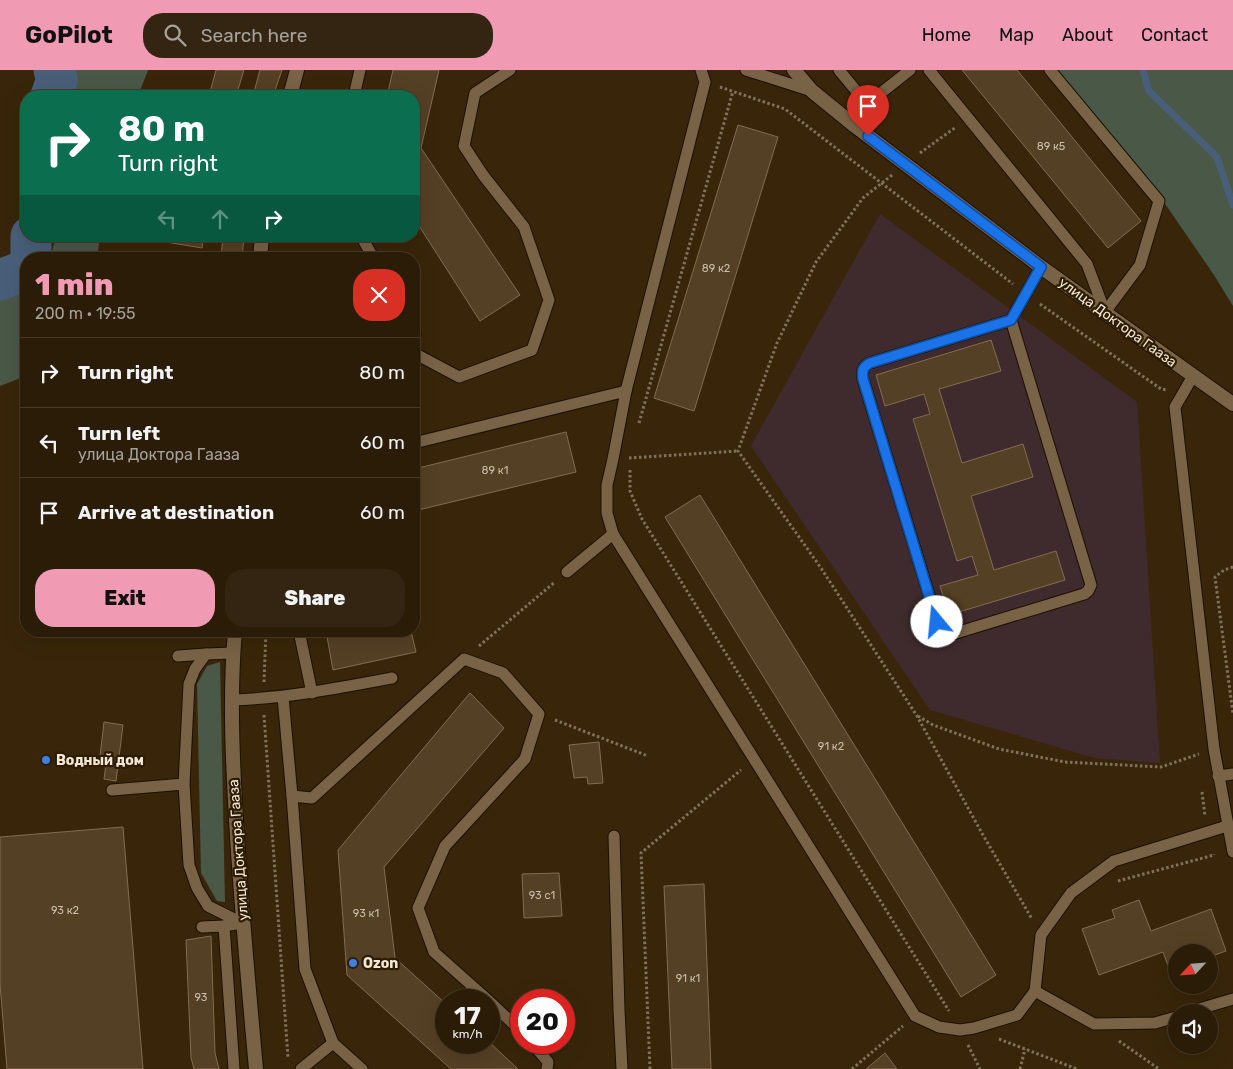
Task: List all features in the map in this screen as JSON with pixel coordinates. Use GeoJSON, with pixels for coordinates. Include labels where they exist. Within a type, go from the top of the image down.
{"type":"FeatureCollection","features":[{"type":"Feature","properties":{"kind":"street"},"geometry":{"type":"LineString","coordinates":[[292,90],[297,70]]}},
{"type":"Feature","properties":{"kind":"street","name":"улица Доктора Гааза"},"geometry":{"type":"LineString","coordinates":[[794,70],[812,91],[854,126],[1041,267],[1233,404]]}},
{"type":"Feature","properties":{"kind":"street","name":"улица Доктора Гааза"},"geometry":{"type":"LineString","coordinates":[[234,637],[233,776],[242,923],[256,1069]]}},
{"type":"Feature","properties":{"kind":"lane"},"geometry":{"type":"LineString","coordinates":[[355,90],[360,70]]}},
{"type":"Feature","properties":{"kind":"lane"},"geometry":{"type":"LineString","coordinates":[[420,356],[458,377],[532,350],[549,300],[524,228],[483,175],[464,146],[475,93],[510,70]]}},
{"type":"Feature","properties":{"kind":"lane"},"geometry":{"type":"LineString","coordinates":[[701,70],[705,82],[626,391],[614,459],[607,485],[608,513],[613,534],[915,1016],[940,1027],[960,1030],[1016,1016],[1035,991],[1041,935],[1071,893],[1114,861],[1227,826]]}},
{"type":"Feature","properties":{"kind":"lane"},"geometry":{"type":"LineString","coordinates":[[746,70],[812,91]]}},
{"type":"Feature","properties":{"kind":"lane"},"geometry":{"type":"LineString","coordinates":[[839,70],[867,104]]}},
{"type":"Feature","properties":{"kind":"lane"},"geometry":{"type":"LineString","coordinates":[[854,126],[867,104],[910,70]]}},
{"type":"Feature","properties":{"kind":"lane"},"geometry":{"type":"LineString","coordinates":[[929,70],[1087,264],[1105,312]]}},
{"type":"Feature","properties":{"kind":"lane"},"geometry":{"type":"LineString","coordinates":[[1050,70],[1159,201],[1140,264],[1105,312]]}},
{"type":"Feature","properties":{"kind":"lane"},"geometry":{"type":"LineString","coordinates":[[1011,320],[1091,584],[1088,591],[1084,594],[948,634],[941,630],[937,622],[863,379],[862,370],[870,363],[1011,320],[1041,267]]}},
{"type":"Feature","properties":{"kind":"lane"},"geometry":{"type":"LineString","coordinates":[[1193,376],[1175,408],[1218,776],[1233,852]]}},
{"type":"Feature","properties":{"kind":"lane"},"geometry":{"type":"LineString","coordinates":[[420,442],[626,391]]}},
{"type":"Feature","properties":{"kind":"lane"},"geometry":{"type":"LineString","coordinates":[[567,572],[613,534]]}},
{"type":"Feature","properties":{"kind":"lane"},"geometry":{"type":"LineString","coordinates":[[300,637],[312,693]]}},
{"type":"Feature","properties":{"kind":"lane"},"geometry":{"type":"LineString","coordinates":[[178,656],[233,653]]}},
{"type":"Feature","properties":{"kind":"lane"},"geometry":{"type":"LineString","coordinates":[[206,654],[194,669],[189,684],[184,784],[189,865],[197,888],[208,906],[242,923]]}},
{"type":"Feature","properties":{"kind":"lane"},"geometry":{"type":"LineString","coordinates":[[292,796],[312,798],[464,659],[503,673],[540,714],[525,760],[444,846],[418,908],[434,952],[476,989]]}},
{"type":"Feature","properties":{"kind":"lane"},"geometry":{"type":"LineString","coordinates":[[233,700],[263,699],[312,693],[392,678]]}},
{"type":"Feature","properties":{"kind":"lane"},"geometry":{"type":"LineString","coordinates":[[283,697],[305,969],[333,1043],[362,1069]]}},
{"type":"Feature","properties":{"kind":"lane"},"geometry":{"type":"LineString","coordinates":[[1218,776],[1233,774]]}},
{"type":"Feature","properties":{"kind":"lane"},"geometry":{"type":"LineString","coordinates":[[112,790],[184,784]]}},
{"type":"Feature","properties":{"kind":"lane"},"geometry":{"type":"LineString","coordinates":[[614,836],[622,1069]]}},
{"type":"Feature","properties":{"kind":"lane"},"geometry":{"type":"LineString","coordinates":[[202,927],[242,923]]}},
{"type":"Feature","properties":{"kind":"lane"},"geometry":{"type":"LineString","coordinates":[[224,926],[234,1069]]}},
{"type":"Feature","properties":{"kind":"lane"},"geometry":{"type":"LineString","coordinates":[[1035,991],[1094,1024],[1155,1023],[1168,1019]]}},
{"type":"Feature","properties":{"kind":"lane"},"geometry":{"type":"LineString","coordinates":[[1216,1004],[1233,999]]}},
{"type":"Feature","properties":{"kind":"lane"},"geometry":{"type":"LineString","coordinates":[[500,1011],[510,1021]]}},
{"type":"Feature","properties":{"kind":"lane"},"geometry":{"type":"LineString","coordinates":[[301,1069],[333,1043]]}},
{"type":"Feature","properties":{"kind":"lane"},"geometry":{"type":"LineString","coordinates":[[541,1054],[548,1062],[547,1069]]}},
{"type":"Feature","properties":{"kind":"path"},"geometry":{"type":"LineString","coordinates":[[705,82],[785,108],[1026,294],[1161,389],[1183,393]]}},
{"type":"Feature","properties":{"kind":"path"},"geometry":{"type":"LineString","coordinates":[[637,430],[733,91]]}},
{"type":"Feature","properties":{"kind":"path"},"geometry":{"type":"LineString","coordinates":[[738,452],[777,343],[816,262],[863,198],[968,118]]}},
{"type":"Feature","properties":{"kind":"path"},"geometry":{"type":"LineString","coordinates":[[632,449],[629,458],[630,491],[642,519],[960,1030],[980,1069]]}},
{"type":"Feature","properties":{"kind":"path"},"geometry":{"type":"LineString","coordinates":[[614,459],[738,452]]}},
{"type":"Feature","properties":{"kind":"path"},"geometry":{"type":"LineString","coordinates":[[738,452],[821,568],[917,716],[1041,935]]}},
{"type":"Feature","properties":{"kind":"path"},"geometry":{"type":"LineString","coordinates":[[1233,567],[1224,570],[1215,577],[1233,714]]}},
{"type":"Feature","properties":{"kind":"path"},"geometry":{"type":"LineString","coordinates":[[464,659],[567,572]]}},
{"type":"Feature","properties":{"kind":"path"},"geometry":{"type":"LineString","coordinates":[[266,637],[263,699],[288,1059]]}},
{"type":"Feature","properties":{"kind":"path"},"geometry":{"type":"LineString","coordinates":[[540,714],[648,756]]}},
{"type":"Feature","properties":{"kind":"path"},"geometry":{"type":"LineString","coordinates":[[917,716],[934,725],[999,749],[1065,762],[1161,767],[1188,758]]}},
{"type":"Feature","properties":{"kind":"path"},"geometry":{"type":"LineString","coordinates":[[650,1069],[641,852],[754,759]]}},
{"type":"Feature","properties":{"kind":"path"},"geometry":{"type":"LineString","coordinates":[[1111,883],[1214,855]]}},
{"type":"Feature","properties":{"kind":"path"},"geometry":{"type":"LineString","coordinates":[[852,1069],[915,1016]]}},
{"type":"Feature","properties":{"kind":"path"},"geometry":{"type":"LineString","coordinates":[[1094,1024],[1160,1069]]}},
{"type":"Feature","properties":{"kind":"path"},"geometry":{"type":"LineString","coordinates":[[974,1028],[1025,1050],[1078,1069]]}},
{"type":"Feature","properties":{"kind":"path"},"geometry":{"type":"LineString","coordinates":[[1020,1069],[1025,1050]]}},
{"type":"Feature","properties":{"kind":"shaded area"},"geometry":{"type":"Polygon","coordinates":[[[880,214],[1137,402],[1160,763],[1095,758],[930,710],[751,446],[880,214]]]}},
{"type":"Feature","properties":{"kind":"green space"},"geometry":{"type":"Polygon","coordinates":[[[67,70],[148,70],[140,90],[62,90],[67,70]]]}},
{"type":"Feature","properties":{"kind":"green space"},"geometry":{"type":"Polygon","coordinates":[[[1058,70],[1233,70],[1233,306],[1146,176],[1058,70]]]}},
{"type":"Feature","properties":{"kind":"green space"},"geometry":{"type":"Polygon","coordinates":[[[54,242],[99,242],[98,252],[52,252],[54,242]]]}},
{"type":"Feature","properties":{"kind":"green space"},"geometry":{"type":"Polygon","coordinates":[[[20,281],[20,378],[0,386],[0,296],[20,281]]]}},
{"type":"Feature","properties":{"kind":"green space"},"geometry":{"type":"Polygon","coordinates":[[[220,662],[225,902],[217,901],[201,873],[197,684],[207,666],[220,662]]]}},
{"type":"Feature","properties":{"kind":"building"},"geometry":{"type":"Polygon","coordinates":[[[216,70],[244,70],[238,90],[211,90],[216,70]]]}},
{"type":"Feature","properties":{"kind":"building"},"geometry":{"type":"Polygon","coordinates":[[[260,70],[282,70],[275,90],[255,90],[260,70]]]}},
{"type":"Feature","properties":{"kind":"building"},"geometry":{"type":"Polygon","coordinates":[[[393,70],[439,70],[421,148],[520,295],[480,321],[420,227],[420,90],[388,90],[393,70]]]}},
{"type":"Feature","properties":{"kind":"building"},"geometry":{"type":"Polygon","coordinates":[[[962,70],[1017,70],[1141,221],[1108,248],[962,70]]]}},
{"type":"Feature","properties":{"kind":"building"},"geometry":{"type":"Polygon","coordinates":[[[738,125],[778,137],[694,411],[654,398],[738,125]]]}},
{"type":"Feature","properties":{"kind":"building"},"geometry":{"type":"Polygon","coordinates":[[[166,242],[203,242],[202,248],[166,242]]]}},
{"type":"Feature","properties":{"kind":"building"},"geometry":{"type":"Polygon","coordinates":[[[222,242],[243,242],[243,252],[222,252],[222,242]]]}},
{"type":"Feature","properties":{"kind":"building"},"geometry":{"type":"Polygon","coordinates":[[[991,340],[1001,371],[939,389],[962,463],[1023,444],[1033,477],[971,496],[994,570],[1056,551],[1065,580],[949,615],[940,586],[978,575],[972,556],[957,561],[913,419],[930,414],[924,394],[885,406],[876,375],[991,340]]]}},
{"type":"Feature","properties":{"kind":"building"},"geometry":{"type":"Polygon","coordinates":[[[566,432],[576,472],[420,510],[420,468],[566,432]]]}},
{"type":"Feature","properties":{"kind":"building"},"geometry":{"type":"Polygon","coordinates":[[[700,495],[996,975],[961,997],[665,517],[700,495]]]}},
{"type":"Feature","properties":{"kind":"building"},"geometry":{"type":"Polygon","coordinates":[[[327,637],[412,637],[416,652],[333,670],[327,637]]]}},
{"type":"Feature","properties":{"kind":"building"},"geometry":{"type":"Polygon","coordinates":[[[470,693],[504,728],[384,867],[395,958],[435,994],[435,1054],[500,1054],[500,1052],[518,1069],[451,1069],[347,975],[338,850],[470,693]]]}},
{"type":"Feature","properties":{"kind":"building"},"geometry":{"type":"Polygon","coordinates":[[[104,722],[123,725],[116,781],[104,779],[107,757],[100,756],[104,722]]]}},
{"type":"Feature","properties":{"kind":"building"},"geometry":{"type":"Polygon","coordinates":[[[599,742],[603,783],[588,784],[587,777],[574,778],[569,745],[599,742]]]}},
{"type":"Feature","properties":{"kind":"building"},"geometry":{"type":"Polygon","coordinates":[[[123,827],[143,1069],[7,1069],[0,984],[0,837],[123,827]]]}},
{"type":"Feature","properties":{"kind":"building"},"geometry":{"type":"Polygon","coordinates":[[[559,873],[562,916],[524,918],[522,874],[559,873]]]}},
{"type":"Feature","properties":{"kind":"building"},"geometry":{"type":"Polygon","coordinates":[[[704,884],[711,1069],[672,1069],[664,886],[704,884]]]}},
{"type":"Feature","properties":{"kind":"building"},"geometry":{"type":"Polygon","coordinates":[[[1139,900],[1151,931],[1211,909],[1226,951],[1218,954],[1218,944],[1168,944],[1168,966],[1163,952],[1099,975],[1082,929],[1115,918],[1112,910],[1139,900]]]}},
{"type":"Feature","properties":{"kind":"building"},"geometry":{"type":"Polygon","coordinates":[[[211,936],[215,1053],[219,1069],[194,1069],[191,1058],[186,940],[211,936]]]}},
{"type":"Feature","properties":{"kind":"building"},"geometry":{"type":"Polygon","coordinates":[[[885,1053],[897,1069],[866,1069],[885,1053]]]}},
{"type":"Feature","properties":{"kind":"waterway"},"geometry":{"type":"LineString","coordinates":[[53,90],[57,79],[54,70]]}},
{"type":"Feature","properties":{"kind":"waterway"},"geometry":{"type":"LineString","coordinates":[[1143,70],[1149,91],[1217,157],[1233,205]]}},
{"type":"Feature","properties":{"kind":"waterway"},"geometry":{"type":"LineString","coordinates":[[31,242],[31,252]]}},
{"type":"Feature","properties":{"kind":"waterway"},"geometry":{"type":"LineString","coordinates":[[0,280],[20,272]]}},
{"type":"Feature","properties":{"kind":"place","name":"Водный дом"},"geometry":{"type":"Point","coordinates":[46,760]}},
{"type":"Feature","properties":{"kind":"place","name":"Ozon"},"geometry":{"type":"Point","coordinates":[353,963]}},
{"type":"Feature","properties":{"kind":"route"},"geometry":{"type":"LineString","coordinates":[[868,136],[1041,267],[1011,320],[870,363],[862,370],[863,379],[937,622]]}}]}
